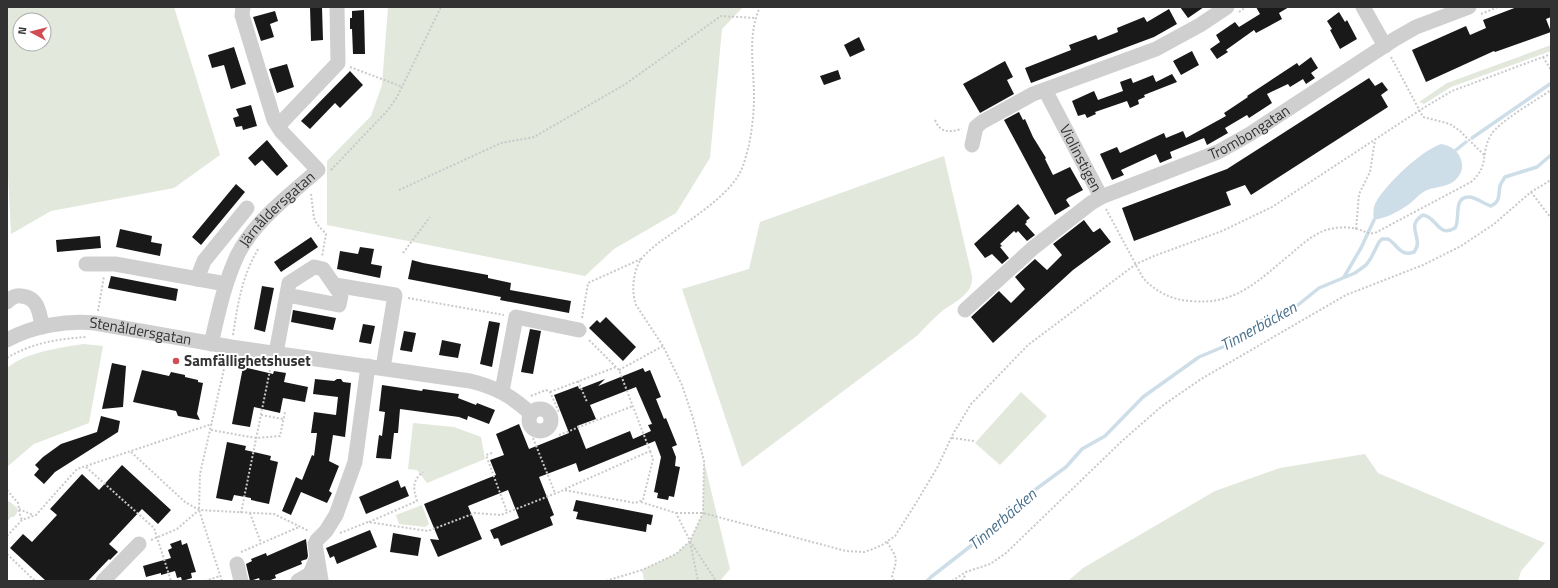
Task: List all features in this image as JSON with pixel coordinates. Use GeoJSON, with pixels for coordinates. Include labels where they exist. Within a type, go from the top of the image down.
{"type":"FeatureCollection","features":[{"type":"Feature","properties":{"kind":"street","name":"Järnåldersgatan"},"geometry":{"type":"LineString","coordinates":[[211,344],[226,284],[238,256],[258,226],[318,170],[274,120],[242,15],[243,7]]}},
{"type":"Feature","properties":{"kind":"street"},"geometry":{"type":"LineString","coordinates":[[278,126],[338,63],[337,7]]}},
{"type":"Feature","properties":{"kind":"street"},"geometry":{"type":"LineString","coordinates":[[973,138],[976,127],[982,122],[1033,94],[1156,49],[1200,25],[1227,7]]}},
{"type":"Feature","properties":{"kind":"street"},"geometry":{"type":"LineString","coordinates":[[1364,7],[1385,46]]}},
{"type":"Feature","properties":{"kind":"street","name":"Trombongatan"},"geometry":{"type":"LineString","coordinates":[[1101,197],[1218,152],[1250,134],[1416,27],[1469,7]]}},
{"type":"Feature","properties":{"kind":"street","name":"Violinstigen"},"geometry":{"type":"LineString","coordinates":[[965,310],[1033,248],[1101,197],[1045,90]]}},
{"type":"Feature","properties":{"kind":"street","name":"Järnåldersgatan"},"geometry":{"type":"LineString","coordinates":[[197,279],[200,267],[204,261],[247,208]]}},
{"type":"Feature","properties":{"kind":"street"},"geometry":{"type":"LineString","coordinates":[[86,264],[107,264],[226,284]]}},
{"type":"Feature","properties":{"kind":"street"},"geometry":{"type":"LineString","coordinates":[[275,353],[289,283],[314,267],[323,268],[341,295],[339,305],[287,296]]}},
{"type":"Feature","properties":{"kind":"street"},"geometry":{"type":"LineString","coordinates":[[321,580],[316,544],[336,515],[355,462],[375,367],[395,295],[335,285]]}},
{"type":"Feature","properties":{"kind":"street"},"geometry":{"type":"LineString","coordinates":[[7,302],[18,295],[26,296],[34,300],[39,309],[42,327]]}},
{"type":"Feature","properties":{"kind":"street"},"geometry":{"type":"LineString","coordinates":[[502,391],[516,317],[579,330]]}},
{"type":"Feature","properties":{"kind":"street","name":"Stenåldersgatan"},"geometry":{"type":"LineString","coordinates":[[7,340],[42,327],[84,322],[92,330],[211,344],[470,381],[487,385],[502,391],[526,409]]}},
{"type":"Feature","properties":{"kind":"street"},"geometry":{"type":"LineString","coordinates":[[103,581],[139,544]]}},
{"type":"Feature","properties":{"kind":"street"},"geometry":{"type":"LineString","coordinates":[[298,581],[310,574],[317,557]]}},
{"type":"Feature","properties":{"kind":"street"},"geometry":{"type":"LineString","coordinates":[[233,561],[241,581]]}},
{"type":"Feature","properties":{"kind":"path"},"geometry":{"type":"LineString","coordinates":[[640,502],[643,500],[653,460],[619,370],[579,330],[588,282],[642,258],[725,191],[739,175],[744,164],[751,133],[754,98],[752,44],[756,18],[760,7]]}},
{"type":"Feature","properties":{"kind":"path"},"geometry":{"type":"LineString","coordinates":[[399,190],[501,143],[534,137],[624,85],[721,16],[756,18]]}},
{"type":"Feature","properties":{"kind":"path"},"geometry":{"type":"LineString","coordinates":[[1385,46],[1423,117],[1450,124],[1460,131],[1485,156]]}},
{"type":"Feature","properties":{"kind":"path"},"geometry":{"type":"LineString","coordinates":[[564,490],[635,503],[640,502],[676,513],[703,513],[846,551],[864,552],[882,546],[894,536],[916,503],[937,468],[971,404],[1028,344],[1136,264],[1222,231],[1265,210],[1452,91],[1551,54]]}},
{"type":"Feature","properties":{"kind":"path"},"geometry":{"type":"LineString","coordinates":[[1543,57],[1551,70]]}},
{"type":"Feature","properties":{"kind":"path"},"geometry":{"type":"LineString","coordinates":[[338,63],[403,87]]}},
{"type":"Feature","properties":{"kind":"path"},"geometry":{"type":"LineString","coordinates":[[1101,197],[1105,208],[1143,278],[1152,287],[1162,293],[1184,301],[1216,301],[1231,297],[1248,288],[1308,239],[1320,232],[1339,228],[1356,229],[1370,234],[1375,233],[1471,182],[1476,178],[1483,167],[1487,142],[1493,131],[1551,90]]}},
{"type":"Feature","properties":{"kind":"path"},"geometry":{"type":"LineString","coordinates":[[935,120],[938,126],[946,130],[955,131],[964,128],[973,138]]}},
{"type":"Feature","properties":{"kind":"path"},"geometry":{"type":"LineString","coordinates":[[1356,229],[1360,194],[1370,172],[1375,140]]}},
{"type":"Feature","properties":{"kind":"path"},"geometry":{"type":"LineString","coordinates":[[952,581],[966,572],[990,564],[1006,553],[1122,441],[1162,406],[1202,379],[1346,295],[1423,265],[1461,246],[1494,224],[1532,192],[1551,180]]}},
{"type":"Feature","properties":{"kind":"path"},"geometry":{"type":"LineString","coordinates":[[310,191],[314,218],[326,234],[320,268]]}},
{"type":"Feature","properties":{"kind":"path"},"geometry":{"type":"LineString","coordinates":[[1532,192],[1551,218]]}},
{"type":"Feature","properties":{"kind":"path"},"geometry":{"type":"LineString","coordinates":[[403,253],[430,216]]}},
{"type":"Feature","properties":{"kind":"path"},"geometry":{"type":"LineString","coordinates":[[606,581],[642,570],[676,554],[690,541],[703,513],[704,461],[693,418],[682,385],[663,346],[639,310],[634,298],[635,276],[642,258]]}},
{"type":"Feature","properties":{"kind":"path"},"geometry":{"type":"LineString","coordinates":[[7,358],[34,345],[92,330],[107,264]]}},
{"type":"Feature","properties":{"kind":"path"},"geometry":{"type":"LineString","coordinates":[[395,295],[516,317]]}},
{"type":"Feature","properties":{"kind":"path"},"geometry":{"type":"LineString","coordinates":[[619,370],[663,346]]}},
{"type":"Feature","properties":{"kind":"path"},"geometry":{"type":"LineString","coordinates":[[222,581],[199,510],[200,474],[230,347]]}},
{"type":"Feature","properties":{"kind":"path"},"geometry":{"type":"LineString","coordinates":[[241,512],[275,353]]}},
{"type":"Feature","properties":{"kind":"path"},"geometry":{"type":"LineString","coordinates":[[526,409],[524,399],[546,390],[550,392],[616,367]]}},
{"type":"Feature","properties":{"kind":"path"},"geometry":{"type":"LineString","coordinates":[[578,381],[587,402]]}},
{"type":"Feature","properties":{"kind":"path"},"geometry":{"type":"LineString","coordinates":[[550,392],[559,412]]}},
{"type":"Feature","properties":{"kind":"path"},"geometry":{"type":"LineString","coordinates":[[559,436],[632,406]]}},
{"type":"Feature","properties":{"kind":"path"},"geometry":{"type":"LineString","coordinates":[[211,430],[256,438],[280,436],[285,412]]}},
{"type":"Feature","properties":{"kind":"path"},"geometry":{"type":"LineString","coordinates":[[261,415],[283,419]]}},
{"type":"Feature","properties":{"kind":"path"},"geometry":{"type":"LineString","coordinates":[[7,536],[22,520],[34,516],[77,469],[212,424]]}},
{"type":"Feature","properties":{"kind":"path"},"geometry":{"type":"LineString","coordinates":[[533,438],[555,494]]}},
{"type":"Feature","properties":{"kind":"path"},"geometry":{"type":"LineString","coordinates":[[952,438],[974,441]]}},
{"type":"Feature","properties":{"kind":"path"},"geometry":{"type":"LineString","coordinates":[[368,522],[428,531],[475,512],[501,515],[555,494],[650,451]]}},
{"type":"Feature","properties":{"kind":"path"},"geometry":{"type":"LineString","coordinates":[[130,452],[185,502],[199,510],[274,514],[299,527],[328,539],[416,501],[414,482],[423,472]]}},
{"type":"Feature","properties":{"kind":"path"},"geometry":{"type":"LineString","coordinates":[[492,453],[486,455],[507,512]]}},
{"type":"Feature","properties":{"kind":"path"},"geometry":{"type":"LineString","coordinates":[[86,467],[154,528],[171,581]]}},
{"type":"Feature","properties":{"kind":"path"},"geometry":{"type":"LineString","coordinates":[[7,490],[18,503],[22,520]]}},
{"type":"Feature","properties":{"kind":"path"},"geometry":{"type":"LineString","coordinates":[[19,509],[34,516]]}},
{"type":"Feature","properties":{"kind":"path"},"geometry":{"type":"LineString","coordinates":[[158,539],[177,529],[199,510]]}},
{"type":"Feature","properties":{"kind":"path"},"geometry":{"type":"LineString","coordinates":[[250,513],[261,543]]}},
{"type":"Feature","properties":{"kind":"path"},"geometry":{"type":"LineString","coordinates":[[676,513],[690,541],[716,581]]}},
{"type":"Feature","properties":{"kind":"path"},"geometry":{"type":"LineString","coordinates":[[218,572],[261,543],[299,527]]}},
{"type":"Feature","properties":{"kind":"path"},"geometry":{"type":"LineString","coordinates":[[690,541],[698,581]]}},
{"type":"Feature","properties":{"kind":"path"},"geometry":{"type":"LineString","coordinates":[[887,542],[896,556],[896,564],[892,576],[894,581]]}},
{"type":"Feature","properties":{"kind":"path"},"geometry":{"type":"LineString","coordinates":[[7,554],[35,581]]}},
{"type":"Feature","properties":{"kind":"path"},"geometry":{"type":"LineString","coordinates":[[962,581],[966,572]]}},
{"type":"Feature","properties":{"kind":"path"},"geometry":{"type":"LineString","coordinates":[[205,581],[220,576]]}},
{"type":"Feature","properties":{"kind":"shaded area"},"geometry":{"type":"Polygon","coordinates":[[[7,7],[174,7],[220,155],[174,188],[51,211],[11,234],[7,156],[7,7]]]}},
{"type":"Feature","properties":{"kind":"shaded area"},"geometry":{"type":"Polygon","coordinates":[[[388,7],[743,7],[722,29],[710,158],[676,213],[614,249],[585,276],[327,225],[327,161],[371,116],[382,85],[388,7]]]}},
{"type":"Feature","properties":{"kind":"shaded area"},"geometry":{"type":"Polygon","coordinates":[[[1551,45],[1551,51],[1451,87],[1424,104],[1419,102],[1447,83],[1551,45]]]}},
{"type":"Feature","properties":{"kind":"shaded area"},"geometry":{"type":"Polygon","coordinates":[[[1441,144],[1453,148],[1460,157],[1462,169],[1457,178],[1448,185],[1427,190],[1420,194],[1410,204],[1396,212],[1374,220],[1375,204],[1388,186],[1415,160],[1424,153],[1441,144]]]}},
{"type":"Feature","properties":{"kind":"shaded area"},"geometry":{"type":"Polygon","coordinates":[[[944,156],[972,276],[970,288],[962,297],[938,315],[918,335],[742,467],[682,289],[749,269],[760,222],[944,156]]]}},
{"type":"Feature","properties":{"kind":"shaded area"},"geometry":{"type":"Polygon","coordinates":[[[83,344],[103,346],[89,423],[34,444],[7,467],[7,368],[33,354],[83,344]]]}},
{"type":"Feature","properties":{"kind":"shaded area"},"geometry":{"type":"Polygon","coordinates":[[[1021,392],[1047,416],[1000,465],[975,443],[1021,392]]]}},
{"type":"Feature","properties":{"kind":"shaded area"},"geometry":{"type":"Polygon","coordinates":[[[413,423],[454,427],[481,437],[485,459],[427,483],[417,470],[408,469],[413,423]]]}},
{"type":"Feature","properties":{"kind":"shaded area"},"geometry":{"type":"Polygon","coordinates":[[[1365,454],[1378,473],[1545,543],[1521,571],[1518,581],[1068,581],[1083,568],[1215,491],[1280,468],[1365,454]]]}},
{"type":"Feature","properties":{"kind":"shaded area"},"geometry":{"type":"Polygon","coordinates":[[[704,461],[730,569],[720,581],[641,581],[644,580],[642,570],[676,554],[690,541],[703,513],[704,461]]]}},
{"type":"Feature","properties":{"kind":"shaded area"},"geometry":{"type":"Polygon","coordinates":[[[9,501],[17,508],[18,511],[14,517],[11,517],[7,522],[7,503],[9,501]]]}},
{"type":"Feature","properties":{"kind":"shaded area"},"geometry":{"type":"Polygon","coordinates":[[[422,505],[429,524],[425,527],[399,524],[396,515],[422,505]]]}},
{"type":"Feature","properties":{"kind":"building"},"geometry":{"type":"Polygon","coordinates":[[[310,7],[322,7],[323,40],[311,41],[310,7]]]}},
{"type":"Feature","properties":{"kind":"building"},"geometry":{"type":"Polygon","coordinates":[[[1180,7],[1204,7],[1188,18],[1180,7]]]}},
{"type":"Feature","properties":{"kind":"building"},"geometry":{"type":"Polygon","coordinates":[[[1256,7],[1289,7],[1279,13],[1282,19],[1256,33],[1254,30],[1226,50],[1228,52],[1217,59],[1210,49],[1220,42],[1216,35],[1235,22],[1239,27],[1260,14],[1256,7]]]}},
{"type":"Feature","properties":{"kind":"building"},"geometry":{"type":"Polygon","coordinates":[[[1517,7],[1551,7],[1551,17],[1546,19],[1551,32],[1495,52],[1494,51],[1426,82],[1412,50],[1466,26],[1470,35],[1486,28],[1483,20],[1517,7]]]}},
{"type":"Feature","properties":{"kind":"building"},"geometry":{"type":"Polygon","coordinates":[[[1169,9],[1177,24],[1154,37],[1031,83],[1025,68],[1071,50],[1069,45],[1096,35],[1098,40],[1118,32],[1117,28],[1144,17],[1147,22],[1169,9]]]}},
{"type":"Feature","properties":{"kind":"building"},"geometry":{"type":"Polygon","coordinates":[[[364,10],[365,54],[353,54],[350,18],[352,18],[352,11],[364,10]]]}},
{"type":"Feature","properties":{"kind":"building"},"geometry":{"type":"Polygon","coordinates":[[[275,11],[278,21],[270,24],[274,37],[261,41],[253,17],[275,11]]]}},
{"type":"Feature","properties":{"kind":"building"},"geometry":{"type":"Polygon","coordinates":[[[1339,12],[1345,22],[1347,20],[1357,39],[1340,49],[1327,21],[1339,12]]]}},
{"type":"Feature","properties":{"kind":"building"},"geometry":{"type":"Polygon","coordinates":[[[859,37],[865,50],[850,57],[844,45],[859,37]]]}},
{"type":"Feature","properties":{"kind":"building"},"geometry":{"type":"Polygon","coordinates":[[[234,47],[246,84],[231,89],[224,65],[212,68],[208,55],[234,47]]]}},
{"type":"Feature","properties":{"kind":"building"},"geometry":{"type":"Polygon","coordinates":[[[1192,51],[1199,65],[1181,75],[1173,61],[1192,51]]]}},
{"type":"Feature","properties":{"kind":"building"},"geometry":{"type":"Polygon","coordinates":[[[1311,57],[1318,68],[1311,73],[1315,78],[1306,84],[1303,79],[1290,87],[1288,84],[1267,94],[1272,103],[1249,118],[1247,115],[1225,128],[1228,133],[1207,145],[1204,138],[1170,152],[1172,158],[1160,163],[1156,154],[1121,170],[1124,175],[1112,180],[1100,154],[1117,147],[1120,153],[1164,133],[1166,138],[1183,131],[1186,138],[1226,116],[1224,113],[1248,97],[1247,96],[1297,63],[1299,66],[1311,57]]]}},
{"type":"Feature","properties":{"kind":"building"},"geometry":{"type":"Polygon","coordinates":[[[1005,61],[1013,77],[1007,80],[1014,94],[980,113],[963,84],[1005,61]]]}},
{"type":"Feature","properties":{"kind":"building"},"geometry":{"type":"Polygon","coordinates":[[[287,64],[294,87],[277,93],[269,69],[287,64]]]}},
{"type":"Feature","properties":{"kind":"building"},"geometry":{"type":"Polygon","coordinates":[[[838,70],[841,79],[824,85],[820,76],[838,70]]]}},
{"type":"Feature","properties":{"kind":"building"},"geometry":{"type":"Polygon","coordinates":[[[350,71],[363,85],[340,108],[335,103],[310,129],[301,121],[350,71]]]}},
{"type":"Feature","properties":{"kind":"building"},"geometry":{"type":"Polygon","coordinates":[[[1172,74],[1177,82],[1144,95],[1145,97],[1138,100],[1139,104],[1130,108],[1127,101],[1095,112],[1096,114],[1087,118],[1085,114],[1078,116],[1072,101],[1094,91],[1098,100],[1123,91],[1120,82],[1131,78],[1133,83],[1153,75],[1156,82],[1172,74]]]}},
{"type":"Feature","properties":{"kind":"building"},"geometry":{"type":"Polygon","coordinates":[[[1369,78],[1375,86],[1382,82],[1388,90],[1381,95],[1388,107],[1251,195],[1245,185],[1226,192],[1231,205],[1134,241],[1122,208],[1227,169],[1369,78]]]}},
{"type":"Feature","properties":{"kind":"building"},"geometry":{"type":"Polygon","coordinates":[[[251,105],[257,126],[243,130],[242,126],[236,127],[233,118],[239,116],[236,109],[251,105]]]}},
{"type":"Feature","properties":{"kind":"building"},"geometry":{"type":"Polygon","coordinates":[[[1019,112],[1023,120],[1025,119],[1033,137],[1046,158],[1045,159],[1053,175],[1070,167],[1083,190],[1068,198],[1066,200],[1070,206],[1055,215],[1004,120],[1019,112]]]}},
{"type":"Feature","properties":{"kind":"building"},"geometry":{"type":"Polygon","coordinates":[[[267,140],[288,166],[277,176],[262,160],[255,166],[248,158],[267,140]]]}},
{"type":"Feature","properties":{"kind":"building"},"geometry":{"type":"Polygon","coordinates":[[[236,184],[245,192],[201,245],[192,237],[236,184]]]}},
{"type":"Feature","properties":{"kind":"building"},"geometry":{"type":"Polygon","coordinates":[[[1018,204],[1030,218],[1025,224],[1035,235],[1027,241],[1018,231],[1016,233],[1014,231],[1000,244],[1002,246],[1000,247],[1009,258],[1002,264],[992,254],[985,258],[974,244],[1018,204]]]}},
{"type":"Feature","properties":{"kind":"building"},"geometry":{"type":"Polygon","coordinates":[[[1084,220],[1093,232],[1100,228],[1111,242],[1073,270],[993,343],[971,317],[999,291],[1011,303],[1025,289],[1015,277],[1035,259],[1047,270],[1062,255],[1053,244],[1084,220]]]}},
{"type":"Feature","properties":{"kind":"building"},"geometry":{"type":"Polygon","coordinates":[[[120,229],[152,236],[151,242],[162,244],[160,256],[116,247],[120,229]]]}},
{"type":"Feature","properties":{"kind":"building"},"geometry":{"type":"Polygon","coordinates":[[[100,236],[101,248],[57,252],[56,240],[100,236]]]}},
{"type":"Feature","properties":{"kind":"building"},"geometry":{"type":"Polygon","coordinates":[[[311,237],[318,247],[281,272],[274,262],[311,237]]]}},
{"type":"Feature","properties":{"kind":"building"},"geometry":{"type":"Polygon","coordinates":[[[360,247],[374,249],[371,264],[382,266],[380,278],[337,269],[340,251],[358,254],[360,247]]]}},
{"type":"Feature","properties":{"kind":"building"},"geometry":{"type":"Polygon","coordinates":[[[412,260],[488,275],[488,278],[511,283],[510,290],[571,301],[569,313],[500,300],[501,297],[408,279],[412,260]]]}},
{"type":"Feature","properties":{"kind":"building"},"geometry":{"type":"Polygon","coordinates":[[[111,276],[178,289],[176,301],[108,288],[111,276]]]}},
{"type":"Feature","properties":{"kind":"building"},"geometry":{"type":"Polygon","coordinates":[[[262,286],[274,288],[265,332],[254,329],[262,286]]]}},
{"type":"Feature","properties":{"kind":"building"},"geometry":{"type":"Polygon","coordinates":[[[293,310],[336,318],[333,330],[291,322],[293,310]]]}},
{"type":"Feature","properties":{"kind":"building"},"geometry":{"type":"Polygon","coordinates":[[[606,317],[636,347],[623,361],[589,328],[597,320],[600,323],[606,317]]]}},
{"type":"Feature","properties":{"kind":"building"},"geometry":{"type":"Polygon","coordinates":[[[489,321],[500,323],[492,367],[480,364],[489,321]]]}},
{"type":"Feature","properties":{"kind":"building"},"geometry":{"type":"Polygon","coordinates":[[[363,324],[375,326],[371,344],[359,342],[363,324]]]}},
{"type":"Feature","properties":{"kind":"building"},"geometry":{"type":"Polygon","coordinates":[[[530,329],[541,331],[533,374],[521,372],[530,329]]]}},
{"type":"Feature","properties":{"kind":"building"},"geometry":{"type":"Polygon","coordinates":[[[404,331],[416,333],[412,352],[400,350],[404,331]]]}},
{"type":"Feature","properties":{"kind":"building"},"geometry":{"type":"Polygon","coordinates":[[[442,340],[461,344],[458,358],[439,355],[442,340]]]}},
{"type":"Feature","properties":{"kind":"building"},"geometry":{"type":"Polygon","coordinates":[[[112,363],[126,366],[123,407],[102,409],[112,363]]]}},
{"type":"Feature","properties":{"kind":"building"},"geometry":{"type":"Polygon","coordinates":[[[243,367],[273,374],[274,371],[286,373],[284,382],[308,387],[305,402],[283,398],[280,413],[254,407],[250,427],[232,424],[243,367]]]}},
{"type":"Feature","properties":{"kind":"building"},"geometry":{"type":"Polygon","coordinates":[[[643,368],[645,372],[650,370],[661,397],[656,399],[664,419],[666,418],[677,445],[672,447],[676,457],[675,466],[680,467],[674,497],[669,496],[668,500],[657,498],[658,493],[654,492],[661,457],[655,441],[579,472],[576,463],[539,477],[554,515],[550,517],[553,525],[501,546],[498,538],[494,539],[490,530],[519,518],[508,490],[468,506],[482,539],[438,557],[430,539],[439,540],[424,504],[496,475],[490,460],[504,455],[496,434],[519,424],[529,449],[569,433],[554,395],[578,386],[579,389],[605,379],[598,386],[643,368]],[[636,387],[590,405],[596,419],[577,426],[586,449],[630,431],[633,439],[651,431],[648,425],[652,424],[636,387]]]}},
{"type":"Feature","properties":{"kind":"building"},"geometry":{"type":"Polygon","coordinates":[[[142,370],[169,376],[171,372],[185,375],[185,377],[198,380],[198,382],[203,383],[197,414],[200,420],[178,416],[176,411],[133,402],[142,370]]]}},
{"type":"Feature","properties":{"kind":"building"},"geometry":{"type":"Polygon","coordinates":[[[315,379],[334,381],[341,379],[343,382],[351,383],[345,437],[333,435],[329,461],[339,466],[329,491],[332,493],[327,503],[301,492],[291,515],[282,511],[296,477],[302,480],[312,455],[314,456],[317,433],[311,433],[314,412],[336,415],[338,397],[313,394],[315,379]]]}},
{"type":"Feature","properties":{"kind":"building"},"geometry":{"type":"Polygon","coordinates":[[[382,385],[422,391],[423,389],[459,394],[458,398],[495,410],[489,424],[468,416],[467,420],[459,417],[400,409],[398,433],[394,433],[391,459],[376,458],[379,435],[382,436],[385,412],[379,411],[382,385]]]}},
{"type":"Feature","properties":{"kind":"building"},"geometry":{"type":"Polygon","coordinates":[[[101,416],[120,421],[118,432],[55,472],[44,484],[34,475],[39,469],[35,465],[61,444],[97,432],[101,416]]]}},
{"type":"Feature","properties":{"kind":"building"},"geometry":{"type":"Polygon","coordinates":[[[227,442],[246,446],[245,450],[271,456],[270,460],[278,462],[269,504],[251,500],[251,498],[234,495],[232,501],[216,498],[227,442]]]}},
{"type":"Feature","properties":{"kind":"building"},"geometry":{"type":"Polygon","coordinates":[[[122,465],[171,510],[158,524],[142,509],[109,544],[118,552],[110,560],[109,559],[88,581],[46,581],[10,548],[23,534],[32,542],[57,515],[50,509],[82,474],[99,490],[122,465]]]}},
{"type":"Feature","properties":{"kind":"building"},"geometry":{"type":"Polygon","coordinates":[[[398,480],[401,488],[405,486],[409,496],[366,514],[359,497],[398,480]]]}},
{"type":"Feature","properties":{"kind":"building"},"geometry":{"type":"Polygon","coordinates":[[[576,500],[653,515],[651,525],[647,524],[646,532],[576,519],[578,512],[573,511],[576,500]]]}},
{"type":"Feature","properties":{"kind":"building"},"geometry":{"type":"Polygon","coordinates":[[[370,530],[377,547],[337,564],[334,556],[330,558],[326,548],[370,530]]]}},
{"type":"Feature","properties":{"kind":"building"},"geometry":{"type":"Polygon","coordinates":[[[393,533],[421,538],[418,556],[390,552],[393,533]]]}},
{"type":"Feature","properties":{"kind":"building"},"geometry":{"type":"Polygon","coordinates":[[[306,539],[308,556],[307,559],[301,561],[302,564],[275,575],[276,578],[268,581],[260,581],[259,578],[250,581],[246,564],[252,561],[251,559],[266,553],[267,556],[306,539]]]}},
{"type":"Feature","properties":{"kind":"building"},"geometry":{"type":"Polygon","coordinates":[[[181,540],[182,545],[187,543],[196,572],[191,573],[192,578],[182,581],[181,577],[177,578],[175,571],[146,577],[143,566],[171,558],[168,550],[172,548],[170,544],[181,540]]]}},
{"type":"Feature","properties":{"kind":"waterway"},"geometry":{"type":"LineString","coordinates":[[1472,138],[1550,84]]}},
{"type":"Feature","properties":{"kind":"waterway"},"geometry":{"type":"LineString","coordinates":[[1456,150],[1466,142]]}},
{"type":"Feature","properties":{"kind":"waterway","name":"Tinnerbäcken"},"geometry":{"type":"LineString","coordinates":[[927,581],[1008,517],[1028,495],[1066,467],[1082,449],[1105,436],[1143,397],[1199,357],[1230,344],[1261,321],[1293,309],[1319,288],[1355,273],[1366,265],[1382,239],[1388,239],[1402,252],[1414,252],[1417,247],[1415,224],[1423,215],[1432,219],[1441,229],[1449,230],[1455,228],[1461,200],[1470,197],[1491,206],[1498,200],[1500,186],[1505,177],[1537,167],[1551,155]]}},
{"type":"Feature","properties":{"kind":"waterway"},"geometry":{"type":"LineString","coordinates":[[1344,277],[1361,248],[1374,220]]}},
{"type":"Feature","properties":{"kind":"place","name":"Samfällighetshuset"},"geometry":{"type":"Point","coordinates":[176,361]}}]}
